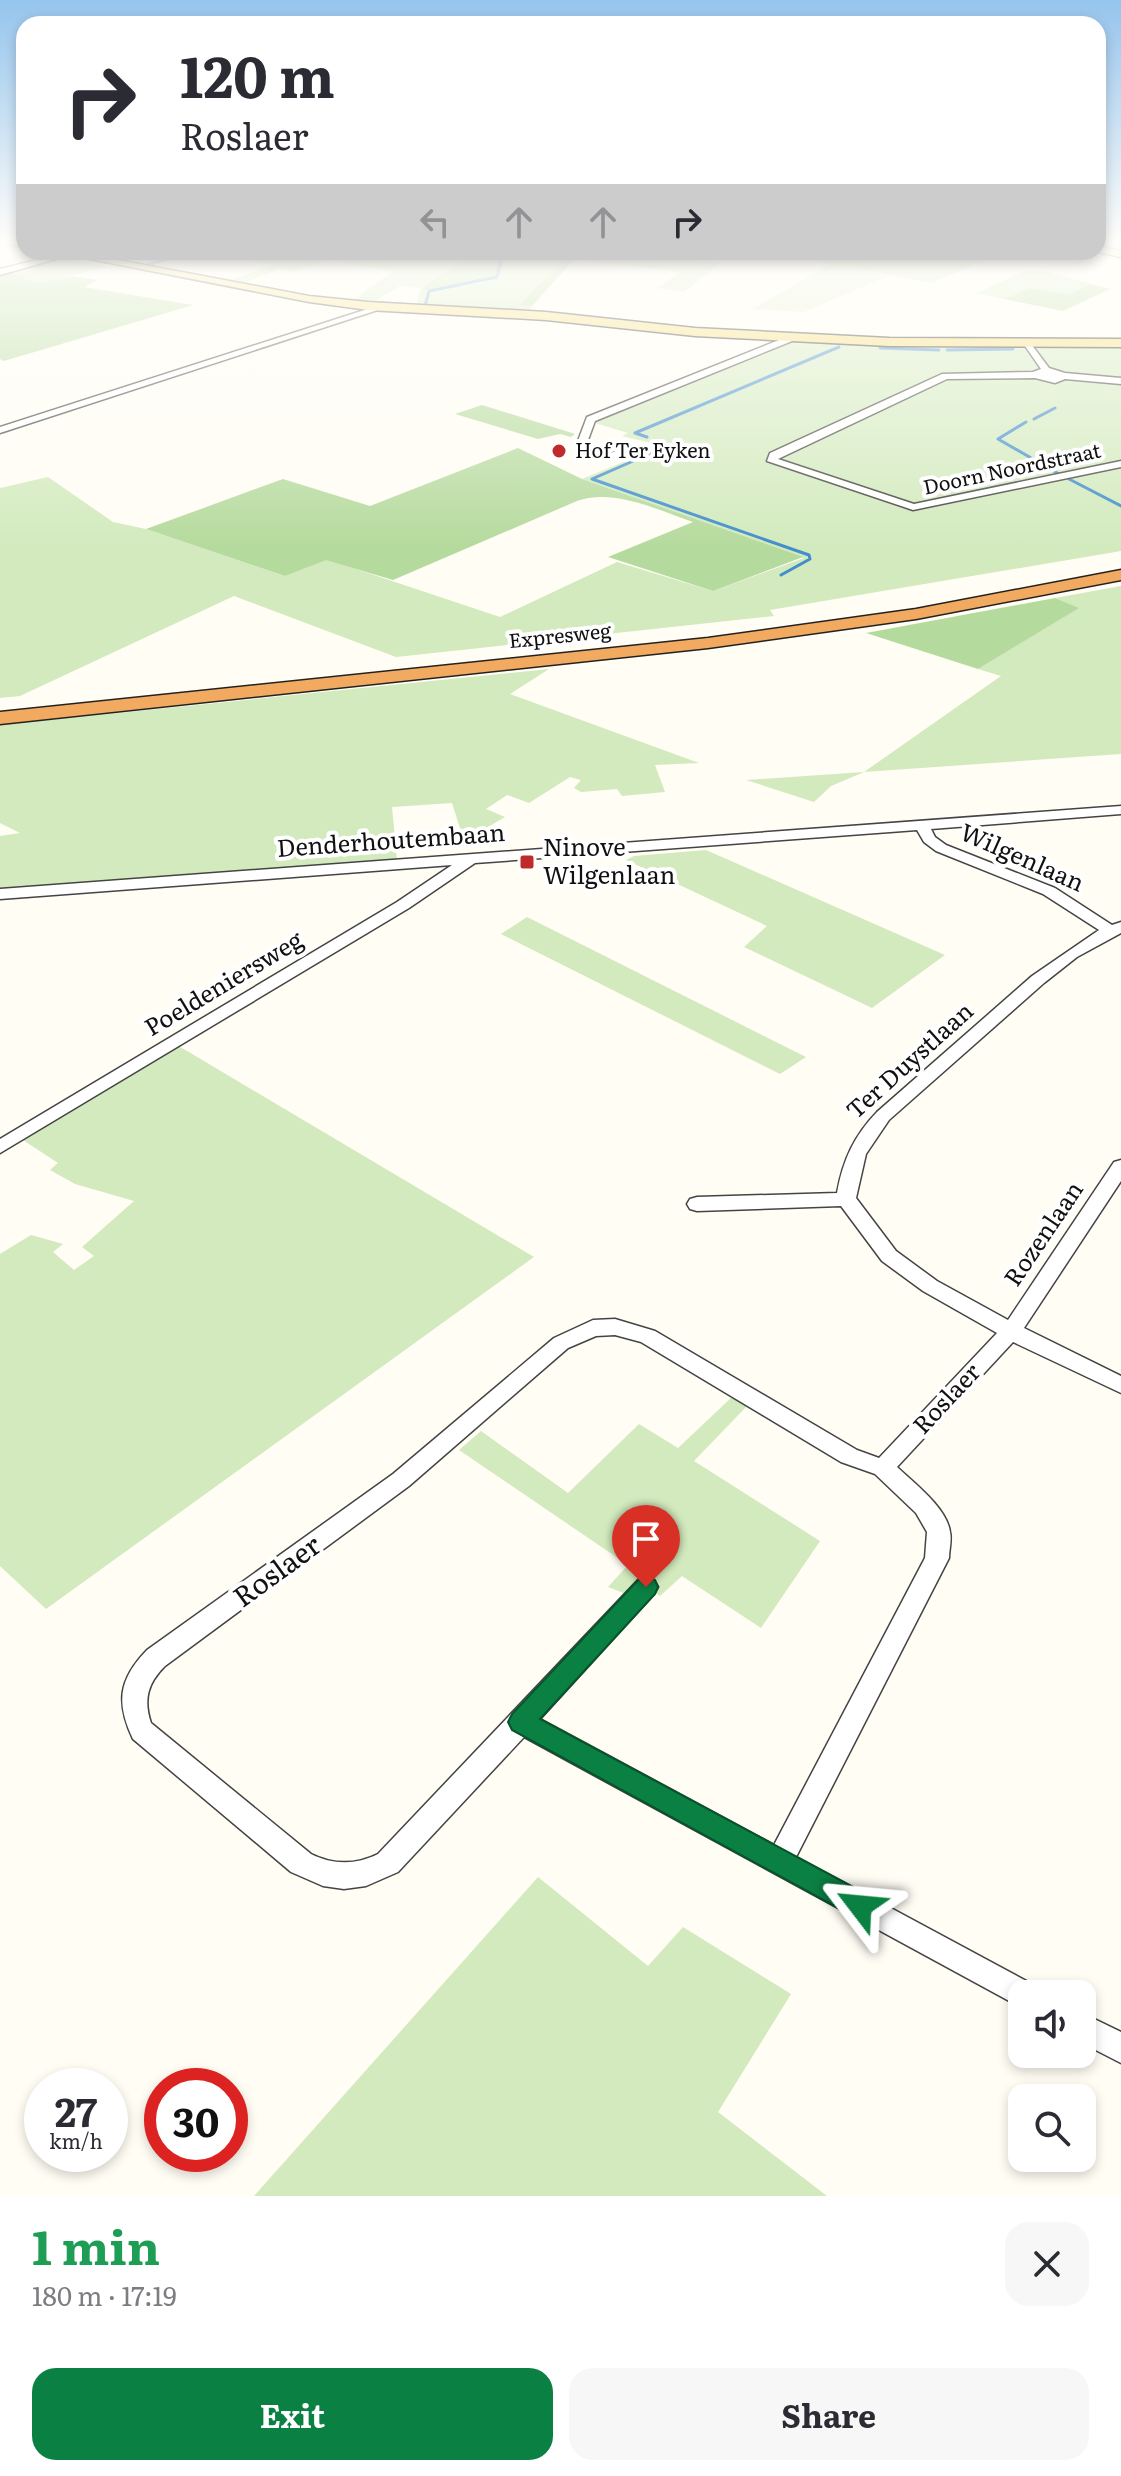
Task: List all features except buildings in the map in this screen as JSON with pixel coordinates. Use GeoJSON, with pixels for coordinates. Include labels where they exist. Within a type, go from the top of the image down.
{"type":"FeatureCollection","features":[{"type":"Feature","properties":{"kind":"highway","name":"Expresweg"},"geometry":{"type":"LineString","coordinates":[[0,707],[798,621],[974,594],[1121,564]]}},
{"type":"Feature","properties":{"kind":"highway","name":"Expresweg"},"geometry":{"type":"LineString","coordinates":[[0,718],[708,643],[929,612],[1121,575]]}},
{"type":"Feature","properties":{"kind":"street"},"geometry":{"type":"LineString","coordinates":[[0,430],[269,344]]}},
{"type":"Feature","properties":{"kind":"street"},"geometry":{"type":"LineString","coordinates":[[581,446],[591,419],[775,344]]}},
{"type":"Feature","properties":{"kind":"street"},"geometry":{"type":"LineString","coordinates":[[1029,344],[1046,370],[1064,376],[1121,381]]}},
{"type":"Feature","properties":{"kind":"street"},"geometry":{"type":"LineString","coordinates":[[1035,375],[1046,370]]}},
{"type":"Feature","properties":{"kind":"street"},"geometry":{"type":"LineString","coordinates":[[1035,375],[1049,380],[1064,376]]}},
{"type":"Feature","properties":{"kind":"street","name":"Doorn Noordstraat"},"geometry":{"type":"LineString","coordinates":[[1035,375],[945,376],[774,455],[772,461],[913,507],[1121,464]]}},
{"type":"Feature","properties":{"kind":"street","name":"Denderhoutembaan"},"geometry":{"type":"LineString","coordinates":[[0,894],[1121,810]]}},
{"type":"Feature","properties":{"kind":"street","name":"Wilgenlaan"},"geometry":{"type":"LineString","coordinates":[[922,825],[929,839],[941,848],[1049,891],[1115,928]]}},
{"type":"Feature","properties":{"kind":"street","name":"Poeldeniersweg"},"geometry":{"type":"LineString","coordinates":[[0,1147],[415,898],[469,860]]}},
{"type":"Feature","properties":{"kind":"street","name":"Ter Duystlaan"},"geometry":{"type":"LineString","coordinates":[[846,1199],[853,1155],[863,1137],[1068,955],[1115,928]]}},
{"type":"Feature","properties":{"kind":"street","name":"Rozenlaan"},"geometry":{"type":"LineString","coordinates":[[1011,1331],[1121,1166]]}},
{"type":"Feature","properties":{"kind":"street"},"geometry":{"type":"LineString","coordinates":[[697,1204],[846,1199],[889,1256],[930,1286],[1011,1331],[1121,1385]]}},
{"type":"Feature","properties":{"kind":"street","name":"Roslaer"},"geometry":{"type":"LineString","coordinates":[[646,1587],[388,1863],[371,1872],[329,1877],[292,1856],[142,1731],[132,1702],[137,1683],[156,1658],[401,1480],[561,1343],[593,1328],[615,1327],[648,1336],[849,1456],[883,1468],[924,1506],[939,1531],[937,1558],[780,1861]]}},
{"type":"Feature","properties":{"kind":"street","name":"Roslaer"},"geometry":{"type":"LineString","coordinates":[[883,1468],[1011,1331]]}},
{"type":"Feature","properties":{"kind":"street"},"geometry":{"type":"LineString","coordinates":[[521,1722],[1008,1986]]}},
{"type":"Feature","properties":{"kind":"street"},"geometry":{"type":"LineString","coordinates":[[1096,2035],[1121,2048]]}},
{"type":"Feature","properties":{"kind":"green space"},"geometry":{"type":"Polygon","coordinates":[[[0,344],[60,344],[4,361],[0,359],[0,344]]]}},
{"type":"Feature","properties":{"kind":"green space"},"geometry":{"type":"Polygon","coordinates":[[[780,344],[1121,348],[1121,551],[770,610],[774,616],[396,657],[234,596],[20,696],[0,698],[0,488],[48,477],[113,522],[146,529],[285,576],[326,559],[500,617],[617,562],[713,591],[804,558],[582,479],[663,446],[622,436],[628,433],[595,423],[780,344]]]}},
{"type":"Feature","properties":{"kind":"green space"},"geometry":{"type":"Polygon","coordinates":[[[482,405],[575,434],[571,437],[560,434],[538,439],[455,414],[482,405]]]}},
{"type":"Feature","properties":{"kind":"green space"},"geometry":{"type":"Polygon","coordinates":[[[518,448],[582,479],[803,557],[713,591],[608,557],[693,522],[635,502],[605,497],[577,501],[393,580],[326,560],[285,576],[146,529],[283,479],[370,506],[518,448]]]}},
{"type":"Feature","properties":{"kind":"green space"},"geometry":{"type":"Polygon","coordinates":[[[1121,586],[1121,754],[864,772],[1001,676],[978,669],[1078,608],[1055,598],[1121,586]]]}},
{"type":"Feature","properties":{"kind":"green space"},"geometry":{"type":"Polygon","coordinates":[[[1055,598],[1079,608],[978,669],[866,633],[1055,598]]]}},
{"type":"Feature","properties":{"kind":"green space"},"geometry":{"type":"Polygon","coordinates":[[[549,669],[510,694],[699,763],[655,765],[665,792],[622,796],[617,789],[581,792],[574,788],[581,780],[570,777],[529,803],[507,795],[486,809],[505,817],[464,841],[452,803],[392,807],[397,860],[0,888],[0,836],[20,833],[0,823],[0,725],[549,669]]]}},
{"type":"Feature","properties":{"kind":"green space"},"geometry":{"type":"Polygon","coordinates":[[[864,772],[831,786],[814,802],[746,780],[864,772]]]}},
{"type":"Feature","properties":{"kind":"green space"},"geometry":{"type":"Polygon","coordinates":[[[706,850],[945,955],[872,1008],[744,947],[767,926],[626,860],[634,856],[706,850]]]}},
{"type":"Feature","properties":{"kind":"green space"},"geometry":{"type":"Polygon","coordinates":[[[527,917],[806,1057],[780,1074],[501,934],[527,917]]]}},
{"type":"Feature","properties":{"kind":"green space"},"geometry":{"type":"Polygon","coordinates":[[[177,1045],[534,1257],[46,1609],[0,1566],[0,1254],[31,1235],[63,1244],[53,1252],[74,1270],[94,1256],[82,1247],[134,1201],[75,1184],[50,1170],[58,1163],[23,1140],[177,1045]]]}},
{"type":"Feature","properties":{"kind":"green space"},"geometry":{"type":"Polygon","coordinates":[[[732,1397],[747,1406],[694,1461],[820,1541],[761,1628],[682,1576],[660,1596],[643,1584],[626,1594],[608,1587],[628,1565],[459,1450],[481,1431],[568,1493],[639,1424],[678,1448],[732,1397]]]}},
{"type":"Feature","properties":{"kind":"green space"},"geometry":{"type":"Polygon","coordinates":[[[538,1877],[648,1966],[683,1927],[791,1994],[718,2112],[827,2196],[254,2196],[538,1877]]]}},
{"type":"Feature","properties":{"kind":"waterway"},"geometry":{"type":"LineString","coordinates":[[647,437],[635,433],[839,347]]}},
{"type":"Feature","properties":{"kind":"waterway"},"geometry":{"type":"LineString","coordinates":[[880,348],[939,350]]}},
{"type":"Feature","properties":{"kind":"waterway"},"geometry":{"type":"LineString","coordinates":[[947,350],[1013,349]]}},
{"type":"Feature","properties":{"kind":"waterway"},"geometry":{"type":"LineString","coordinates":[[1034,419],[1055,408]]}},
{"type":"Feature","properties":{"kind":"waterway"},"geometry":{"type":"LineString","coordinates":[[1026,422],[998,439],[1059,474]]}},
{"type":"Feature","properties":{"kind":"waterway"},"geometry":{"type":"LineString","coordinates":[[663,448],[592,479],[809,555],[810,559],[781,575]]}},
{"type":"Feature","properties":{"kind":"waterway"},"geometry":{"type":"LineString","coordinates":[[1069,479],[1121,506]]}},
{"type":"Feature","properties":{"kind":"place","name":"Hof Ter Eyken"},"geometry":{"type":"Point","coordinates":[559,451]}},
{"type":"Feature","properties":{"kind":"place","name":"Ninove Wilgenlaan"},"geometry":{"type":"Point","coordinates":[527,862]}},
{"type":"Feature","properties":{"kind":"route"},"geometry":{"type":"LineString","coordinates":[[646,1587],[521,1722],[860,1906]]}}]}
